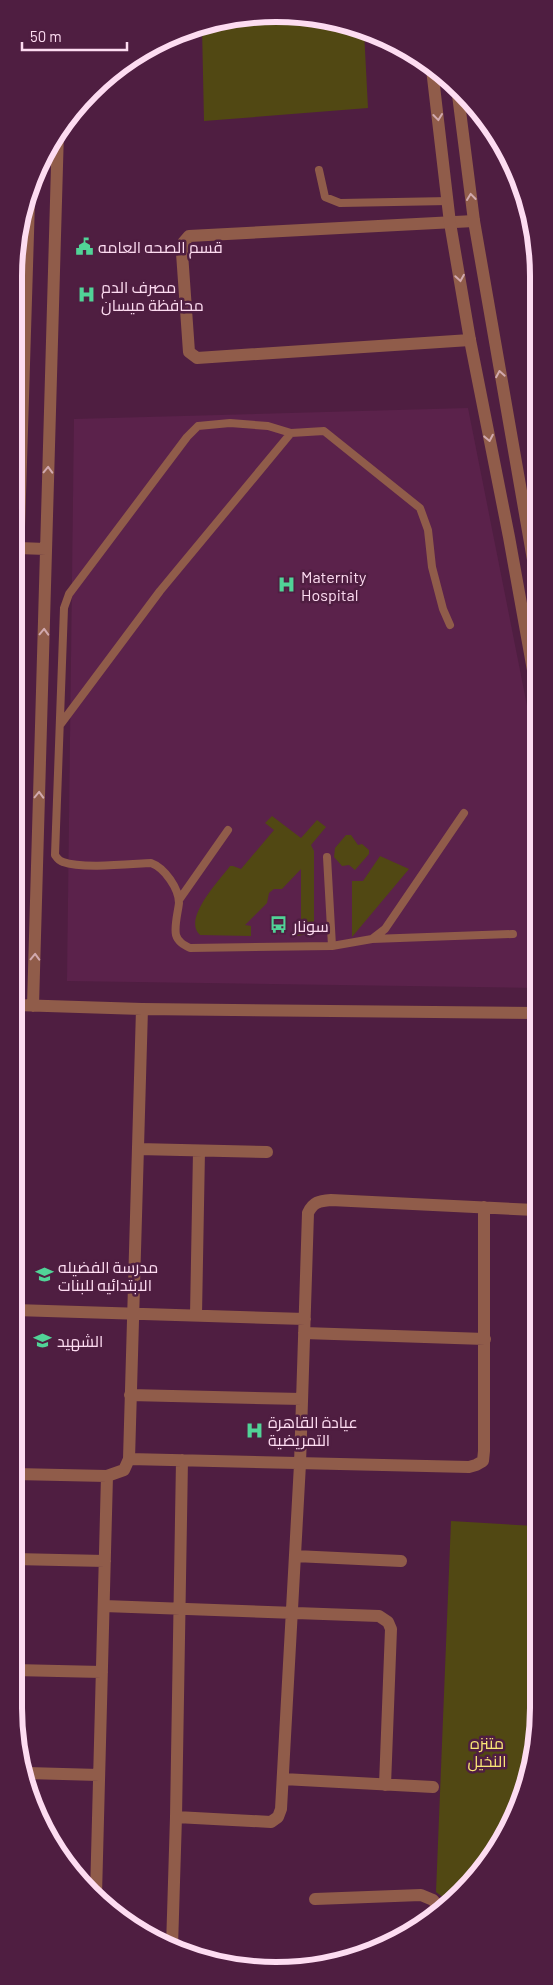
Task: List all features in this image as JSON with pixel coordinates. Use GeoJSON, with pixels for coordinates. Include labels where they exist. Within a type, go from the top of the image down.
{"type":"FeatureCollection","features":[{"type":"Feature","properties":{"kind":"street"},"geometry":{"type":"LineString","coordinates":[[433,77],[450,222],[470,340],[530,654]]}},
{"type":"Feature","properties":{"kind":"street"},"geometry":{"type":"LineString","coordinates":[[459,100],[474,221],[530,543]]}},
{"type":"Feature","properties":{"kind":"street"},"geometry":{"type":"LineString","coordinates":[[33,1006],[58,148]]}},
{"type":"Feature","properties":{"kind":"street"},"geometry":{"type":"LineString","coordinates":[[470,340],[197,358],[189,352],[182,253],[183,243],[189,236],[474,221]]}},
{"type":"Feature","properties":{"kind":"street"},"geometry":{"type":"LineString","coordinates":[[22,340],[28,224]]}},
{"type":"Feature","properties":{"kind":"street"},"geometry":{"type":"LineString","coordinates":[[22,548],[46,549]]}},
{"type":"Feature","properties":{"kind":"street"},"geometry":{"type":"LineString","coordinates":[[22,1005],[142,1009],[530,1013]]}},
{"type":"Feature","properties":{"kind":"street"},"geometry":{"type":"LineString","coordinates":[[22,1474],[107,1476],[124,1470],[129,1459],[142,1009]]}},
{"type":"Feature","properties":{"kind":"street"},"geometry":{"type":"LineString","coordinates":[[138,1149],[267,1152]]}},
{"type":"Feature","properties":{"kind":"street"},"geometry":{"type":"LineString","coordinates":[[196,1315],[199,1151]]}},
{"type":"Feature","properties":{"kind":"street"},"geometry":{"type":"LineString","coordinates":[[176,1817],[270,1822],[278,1817],[281,1809],[300,1464],[308,1213],[312,1205],[320,1201],[331,1200],[530,1210]]}},
{"type":"Feature","properties":{"kind":"street"},"geometry":{"type":"LineString","coordinates":[[129,1459],[300,1464],[476,1466],[483,1461],[484,1451],[484,1207]]}},
{"type":"Feature","properties":{"kind":"street"},"geometry":{"type":"LineString","coordinates":[[22,1310],[305,1319]]}},
{"type":"Feature","properties":{"kind":"street"},"geometry":{"type":"LineString","coordinates":[[304,1333],[485,1339]]}},
{"type":"Feature","properties":{"kind":"street"},"geometry":{"type":"LineString","coordinates":[[130,1395],[302,1400]]}},
{"type":"Feature","properties":{"kind":"street"},"geometry":{"type":"LineString","coordinates":[[172,1940],[182,1460]]}},
{"type":"Feature","properties":{"kind":"street"},"geometry":{"type":"LineString","coordinates":[[96,1887],[107,1476]]}},
{"type":"Feature","properties":{"kind":"street"},"geometry":{"type":"LineString","coordinates":[[295,1556],[401,1562]]}},
{"type":"Feature","properties":{"kind":"street"},"geometry":{"type":"LineString","coordinates":[[22,1559],[105,1562]]}},
{"type":"Feature","properties":{"kind":"street"},"geometry":{"type":"LineString","coordinates":[[104,1606],[379,1616],[388,1622],[391,1629],[385,1785]]}},
{"type":"Feature","properties":{"kind":"street"},"geometry":{"type":"LineString","coordinates":[[22,1670],[102,1672]]}},
{"type":"Feature","properties":{"kind":"street"},"geometry":{"type":"LineString","coordinates":[[31,1773],[99,1775]]}},
{"type":"Feature","properties":{"kind":"street"},"geometry":{"type":"LineString","coordinates":[[283,1778],[433,1787]]}},
{"type":"Feature","properties":{"kind":"street"},"geometry":{"type":"LineString","coordinates":[[315,1899],[421,1895],[433,1900],[437,1905]]}},
{"type":"Feature","properties":{"kind":"lane"},"geometry":{"type":"LineString","coordinates":[[319,170],[325,197],[340,203],[448,201]]}},
{"type":"Feature","properties":{"kind":"lane"},"geometry":{"type":"LineString","coordinates":[[450,625],[443,609],[432,567],[428,530],[420,508],[324,431],[291,433],[268,426],[230,423],[198,426],[186,438],[68,594],[64,608],[55,855],[58,860],[64,863],[80,865],[151,863],[160,866],[167,874],[179,900],[176,934],[182,944],[190,948],[332,946],[372,939],[513,934]]}},
{"type":"Feature","properties":{"kind":"lane"},"geometry":{"type":"LineString","coordinates":[[60,725],[160,591],[291,433]]}},
{"type":"Feature","properties":{"kind":"lane"},"geometry":{"type":"LineString","coordinates":[[372,939],[385,929],[464,813]]}},
{"type":"Feature","properties":{"kind":"lane"},"geometry":{"type":"LineString","coordinates":[[179,900],[228,830]]}},
{"type":"Feature","properties":{"kind":"lane"},"geometry":{"type":"LineString","coordinates":[[327,857],[332,946]]}},
{"type":"Feature","properties":{"kind":"shaded area","name":"Maternity Hospital"},"geometry":{"type":"Polygon","coordinates":[[[468,408],[530,721],[530,988],[67,981],[74,419],[468,408]]]}},
{"type":"Feature","properties":{"kind":"green space"},"geometry":{"type":"Polygon","coordinates":[[[276,22],[326,27],[364,38],[368,108],[204,121],[202,34],[227,27],[276,22]]]}},
{"type":"Feature","properties":{"kind":"green space"},"geometry":{"type":"Polygon","coordinates":[[[272,816],[301,838],[317,820],[326,827],[311,845],[314,851],[314,926],[307,933],[297,936],[298,924],[301,921],[301,869],[282,889],[274,889],[269,893],[267,903],[245,925],[251,926],[251,936],[200,935],[196,928],[196,920],[204,900],[230,866],[241,869],[274,830],[265,823],[272,816]]]}},
{"type":"Feature","properties":{"kind":"green space"},"geometry":{"type":"Polygon","coordinates":[[[346,835],[351,835],[358,845],[362,844],[369,850],[369,854],[355,870],[349,865],[342,866],[334,857],[335,848],[346,835]]]}},
{"type":"Feature","properties":{"kind":"green space"},"geometry":{"type":"Polygon","coordinates":[[[380,856],[409,869],[352,937],[352,881],[363,881],[380,856]]]}},
{"type":"Feature","properties":{"kind":"green space","name":"متنزه النخيل"},"geometry":{"type":"Polygon","coordinates":[[[451,1521],[530,1526],[530,1725],[522,1774],[511,1806],[488,1850],[467,1876],[445,1899],[436,1892],[451,1521]]]}},
{"type":"Feature","properties":{"kind":"place","name":"قسم الصحه العامه"},"geometry":{"type":"Point","coordinates":[84,246]}},
{"type":"Feature","properties":{"kind":"place","name":"مصرف الدم محافظة ميسان"},"geometry":{"type":"Point","coordinates":[87,295]}},
{"type":"Feature","properties":{"kind":"place","name":"Maternity Hospital"},"geometry":{"type":"Point","coordinates":[287,585]}},
{"type":"Feature","properties":{"kind":"place","name":"سونار"},"geometry":{"type":"Point","coordinates":[279,925]}},
{"type":"Feature","properties":{"kind":"place","name":"مدرسة الفضيله الابتدائيه للبنات"},"geometry":{"type":"Point","coordinates":[44,1275]}},
{"type":"Feature","properties":{"kind":"place","name":"الشهيد"},"geometry":{"type":"Point","coordinates":[43,1340]}},
{"type":"Feature","properties":{"kind":"place","name":"عيادة القاهرة التمريضية"},"geometry":{"type":"Point","coordinates":[254,1430]}}]}
